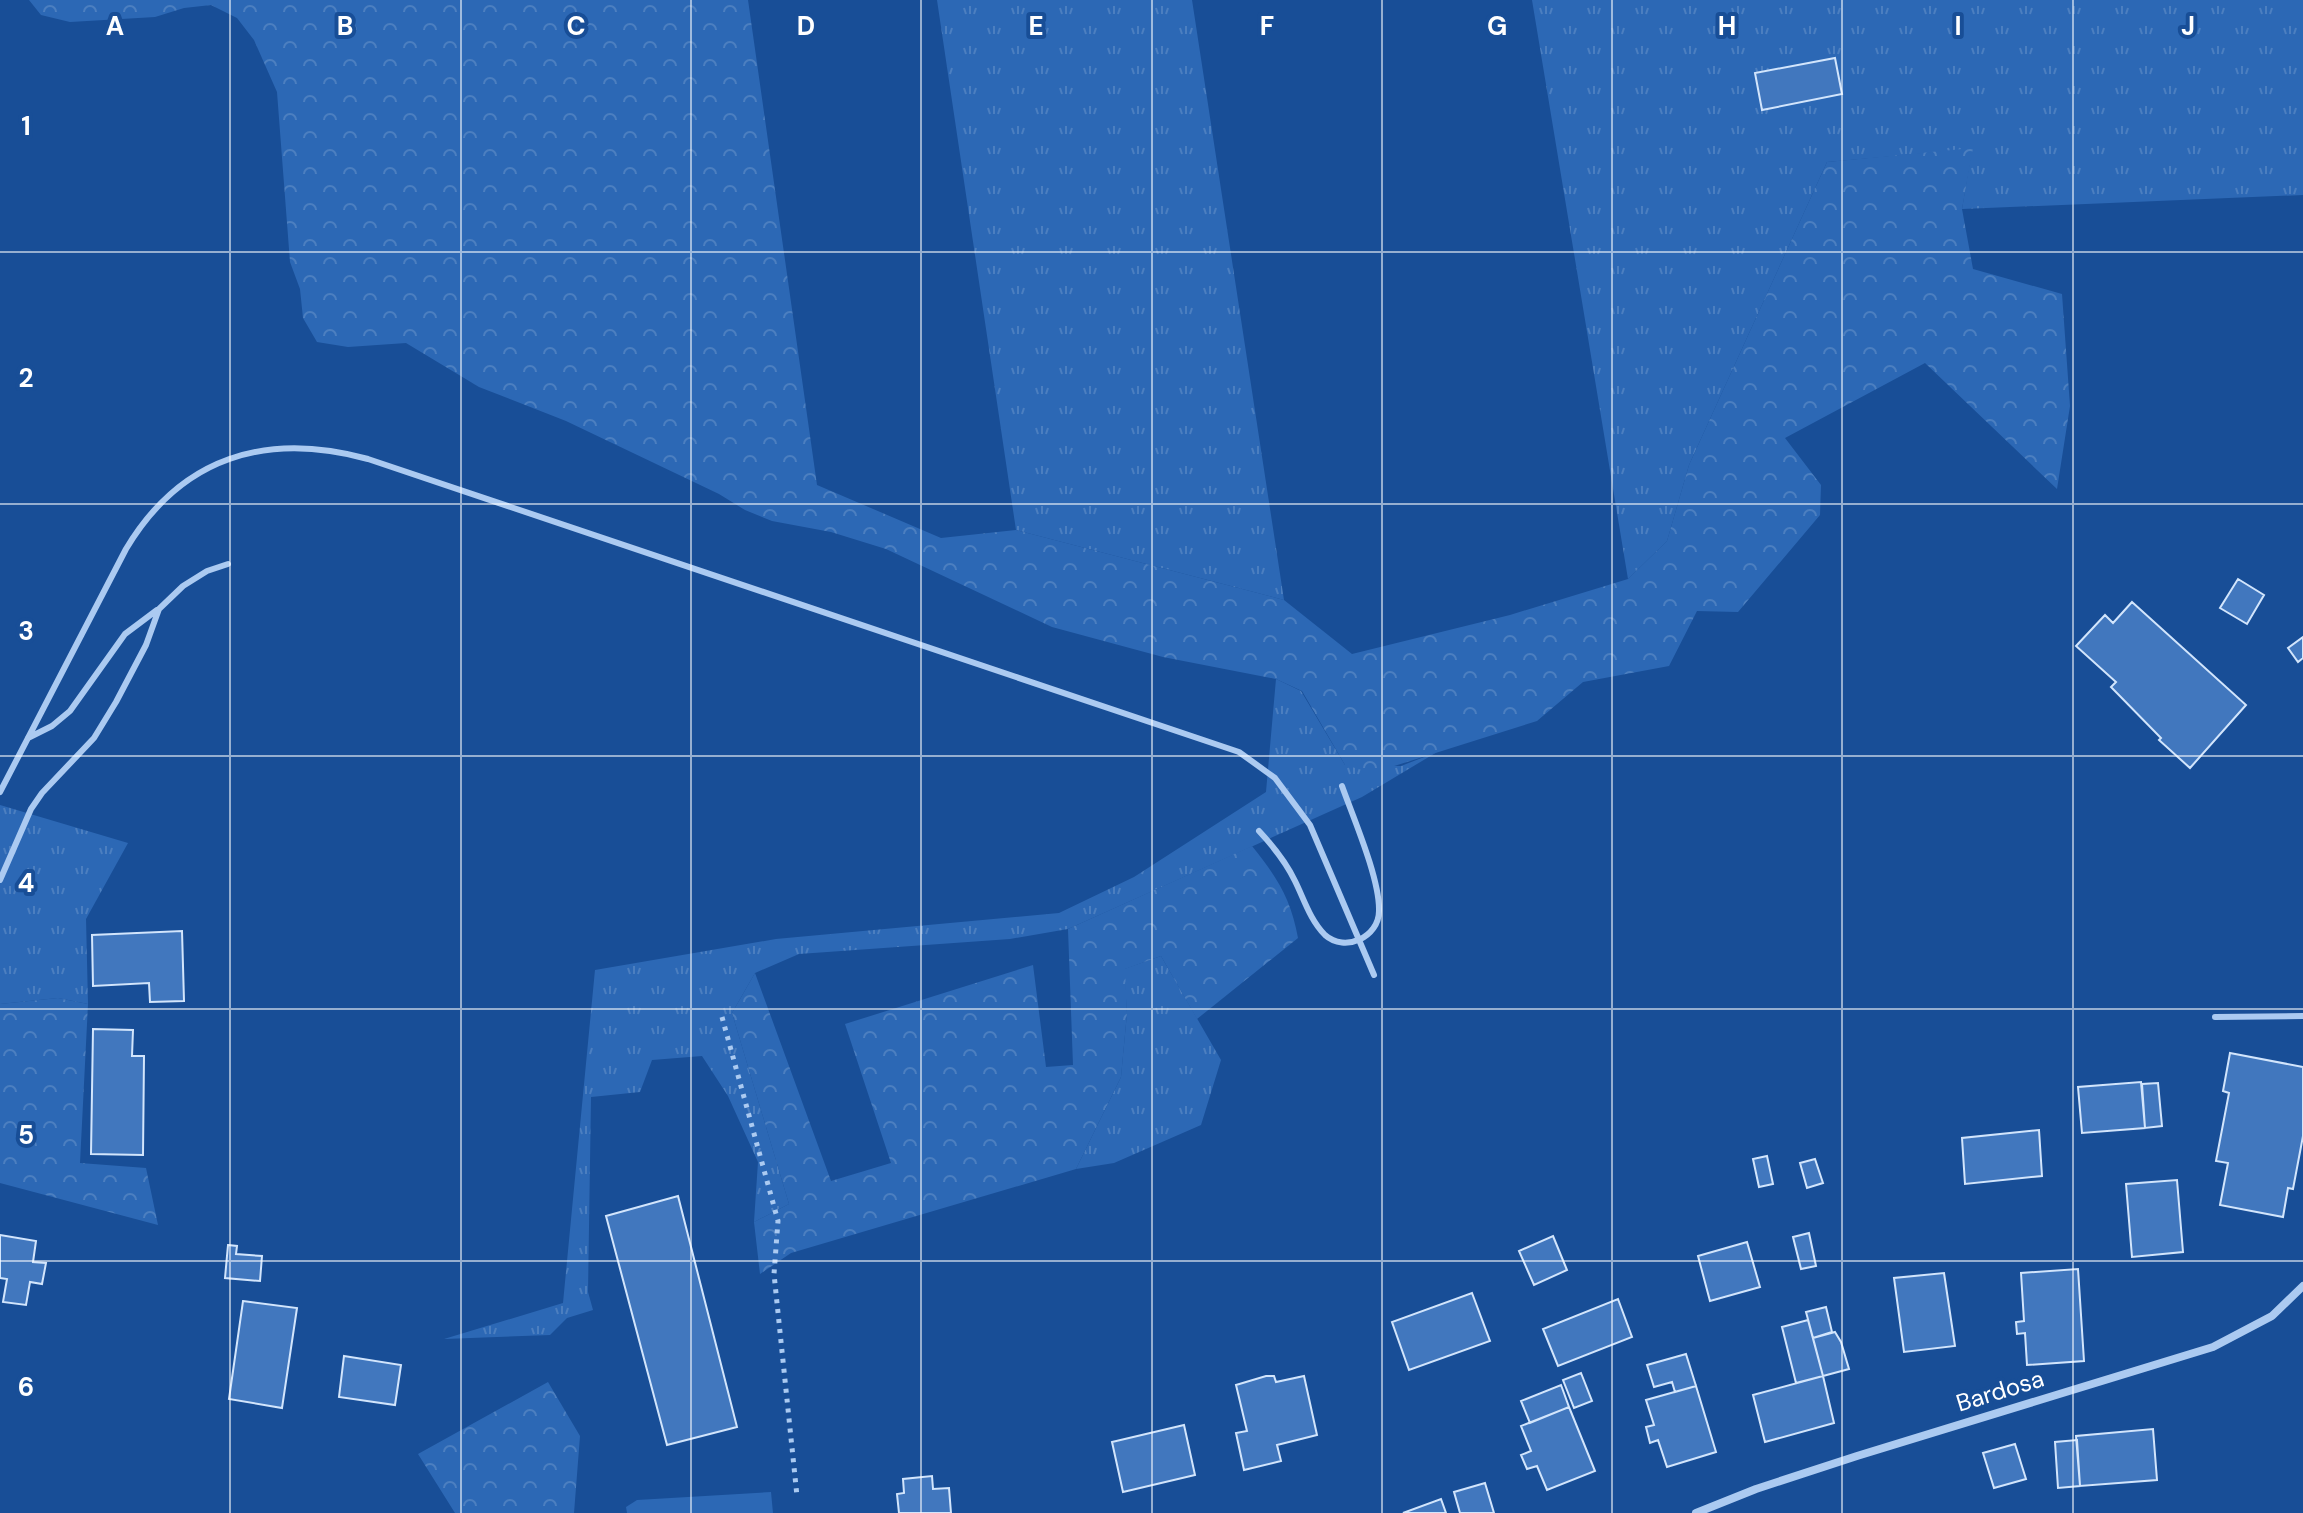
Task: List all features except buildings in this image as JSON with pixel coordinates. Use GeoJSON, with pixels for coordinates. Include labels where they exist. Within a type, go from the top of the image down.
{"type":"FeatureCollection","features":[{"type":"Feature","properties":{"kind":"street","name":"Bardosa"},"geometry":{"type":"LineString","coordinates":[[1696,1513],[1756,1489],[1912,1439],[2192,1355],[2255,1327],[2272,1316],[2303,1286]]}},
{"type":"Feature","properties":{"kind":"lane"},"geometry":{"type":"LineString","coordinates":[[0,792],[126,549],[149,513],[206,469],[246,453],[289,447],[326,449],[383,464],[1239,752],[1275,778],[1298,806],[1321,849],[1374,975]]}},
{"type":"Feature","properties":{"kind":"lane"},"geometry":{"type":"LineString","coordinates":[[28,738],[52,726],[70,711],[125,634],[159,609],[183,586],[207,571],[228,564]]}},
{"type":"Feature","properties":{"kind":"lane"},"geometry":{"type":"LineString","coordinates":[[0,880],[31,809],[94,738],[116,702],[146,645],[159,609]]}},
{"type":"Feature","properties":{"kind":"lane"},"geometry":{"type":"LineString","coordinates":[[1259,831],[1283,860],[1306,907],[1324,934],[1343,943],[1359,940],[1374,929],[1379,912],[1378,899],[1342,786]]}},
{"type":"Feature","properties":{"kind":"lane"},"geometry":{"type":"LineString","coordinates":[[2215,1017],[2303,1016]]}},
{"type":"Feature","properties":{"kind":"path"},"geometry":{"type":"LineString","coordinates":[[722,1017],[778,1221],[774,1274],[797,1496]]}},
{"type":"Feature","properties":{"kind":"green space"},"geometry":{"type":"Polygon","coordinates":[[[29,0],[748,0],[817,485],[941,538],[1016,530],[1284,600],[1352,654],[1510,615],[1628,579],[1667,541],[1689,465],[1827,162],[1973,148],[1962,209],[1973,269],[2062,294],[2070,406],[2057,489],[1925,363],[1785,438],[1821,485],[1820,515],[1738,612],[1697,611],[1669,666],[1583,682],[1537,721],[1372,773],[1345,765],[1302,691],[1276,679],[1163,657],[1052,627],[886,549],[831,532],[772,521],[566,421],[479,387],[406,343],[348,347],[317,342],[303,318],[300,289],[290,262],[277,92],[254,40],[237,18],[211,5],[184,8],[155,17],[70,22],[41,15],[29,0]]]}},
{"type":"Feature","properties":{"kind":"green space"},"geometry":{"type":"Polygon","coordinates":[[[937,0],[1192,0],[1284,600],[1016,530],[937,0]]]}},
{"type":"Feature","properties":{"kind":"green space"},"geometry":{"type":"Polygon","coordinates":[[[1532,0],[2303,0],[2303,195],[1962,209],[1972,149],[1827,162],[1689,465],[1667,541],[1628,579],[1532,0]]]}},
{"type":"Feature","properties":{"kind":"green space"},"geometry":{"type":"Polygon","coordinates":[[[1276,679],[1301,691],[1345,765],[1401,766],[1437,752],[1362,797],[1068,929],[1010,939],[799,954],[755,973],[732,1013],[789,1204],[754,1222],[758,1162],[728,1096],[702,1056],[652,1060],[640,1092],[591,1097],[588,1292],[593,1310],[567,1318],[550,1335],[444,1339],[563,1303],[595,970],[776,939],[1059,913],[1134,877],[1266,792],[1276,679]]]}},
{"type":"Feature","properties":{"kind":"green space"},"geometry":{"type":"Polygon","coordinates":[[[0,805],[128,843],[86,919],[88,1004],[58,998],[0,1004],[0,805]]]}},
{"type":"Feature","properties":{"kind":"green space"},"geometry":{"type":"Polygon","coordinates":[[[1252,846],[1282,889],[1298,938],[1197,1019],[1161,956],[1125,969],[1127,1013],[1121,1077],[1076,1169],[791,1253],[760,1274],[754,1222],[789,1204],[732,1013],[755,973],[831,1181],[891,1163],[845,1024],[1033,965],[1046,1067],[1073,1065],[1068,929],[1252,846]]]}},
{"type":"Feature","properties":{"kind":"green space"},"geometry":{"type":"Polygon","coordinates":[[[1161,956],[1221,1060],[1201,1125],[1114,1163],[1076,1169],[1121,1077],[1127,1013],[1124,969],[1161,956]]]}},
{"type":"Feature","properties":{"kind":"green space"},"geometry":{"type":"Polygon","coordinates":[[[58,998],[88,1004],[80,1163],[146,1168],[158,1225],[0,1183],[0,1004],[58,998]]]}},
{"type":"Feature","properties":{"kind":"green space"},"geometry":{"type":"Polygon","coordinates":[[[548,1382],[580,1436],[574,1513],[455,1513],[418,1454],[548,1382]]]}},
{"type":"Feature","properties":{"kind":"green space"},"geometry":{"type":"Polygon","coordinates":[[[771,1492],[773,1513],[627,1513],[626,1507],[637,1500],[771,1492]]]}}]}
